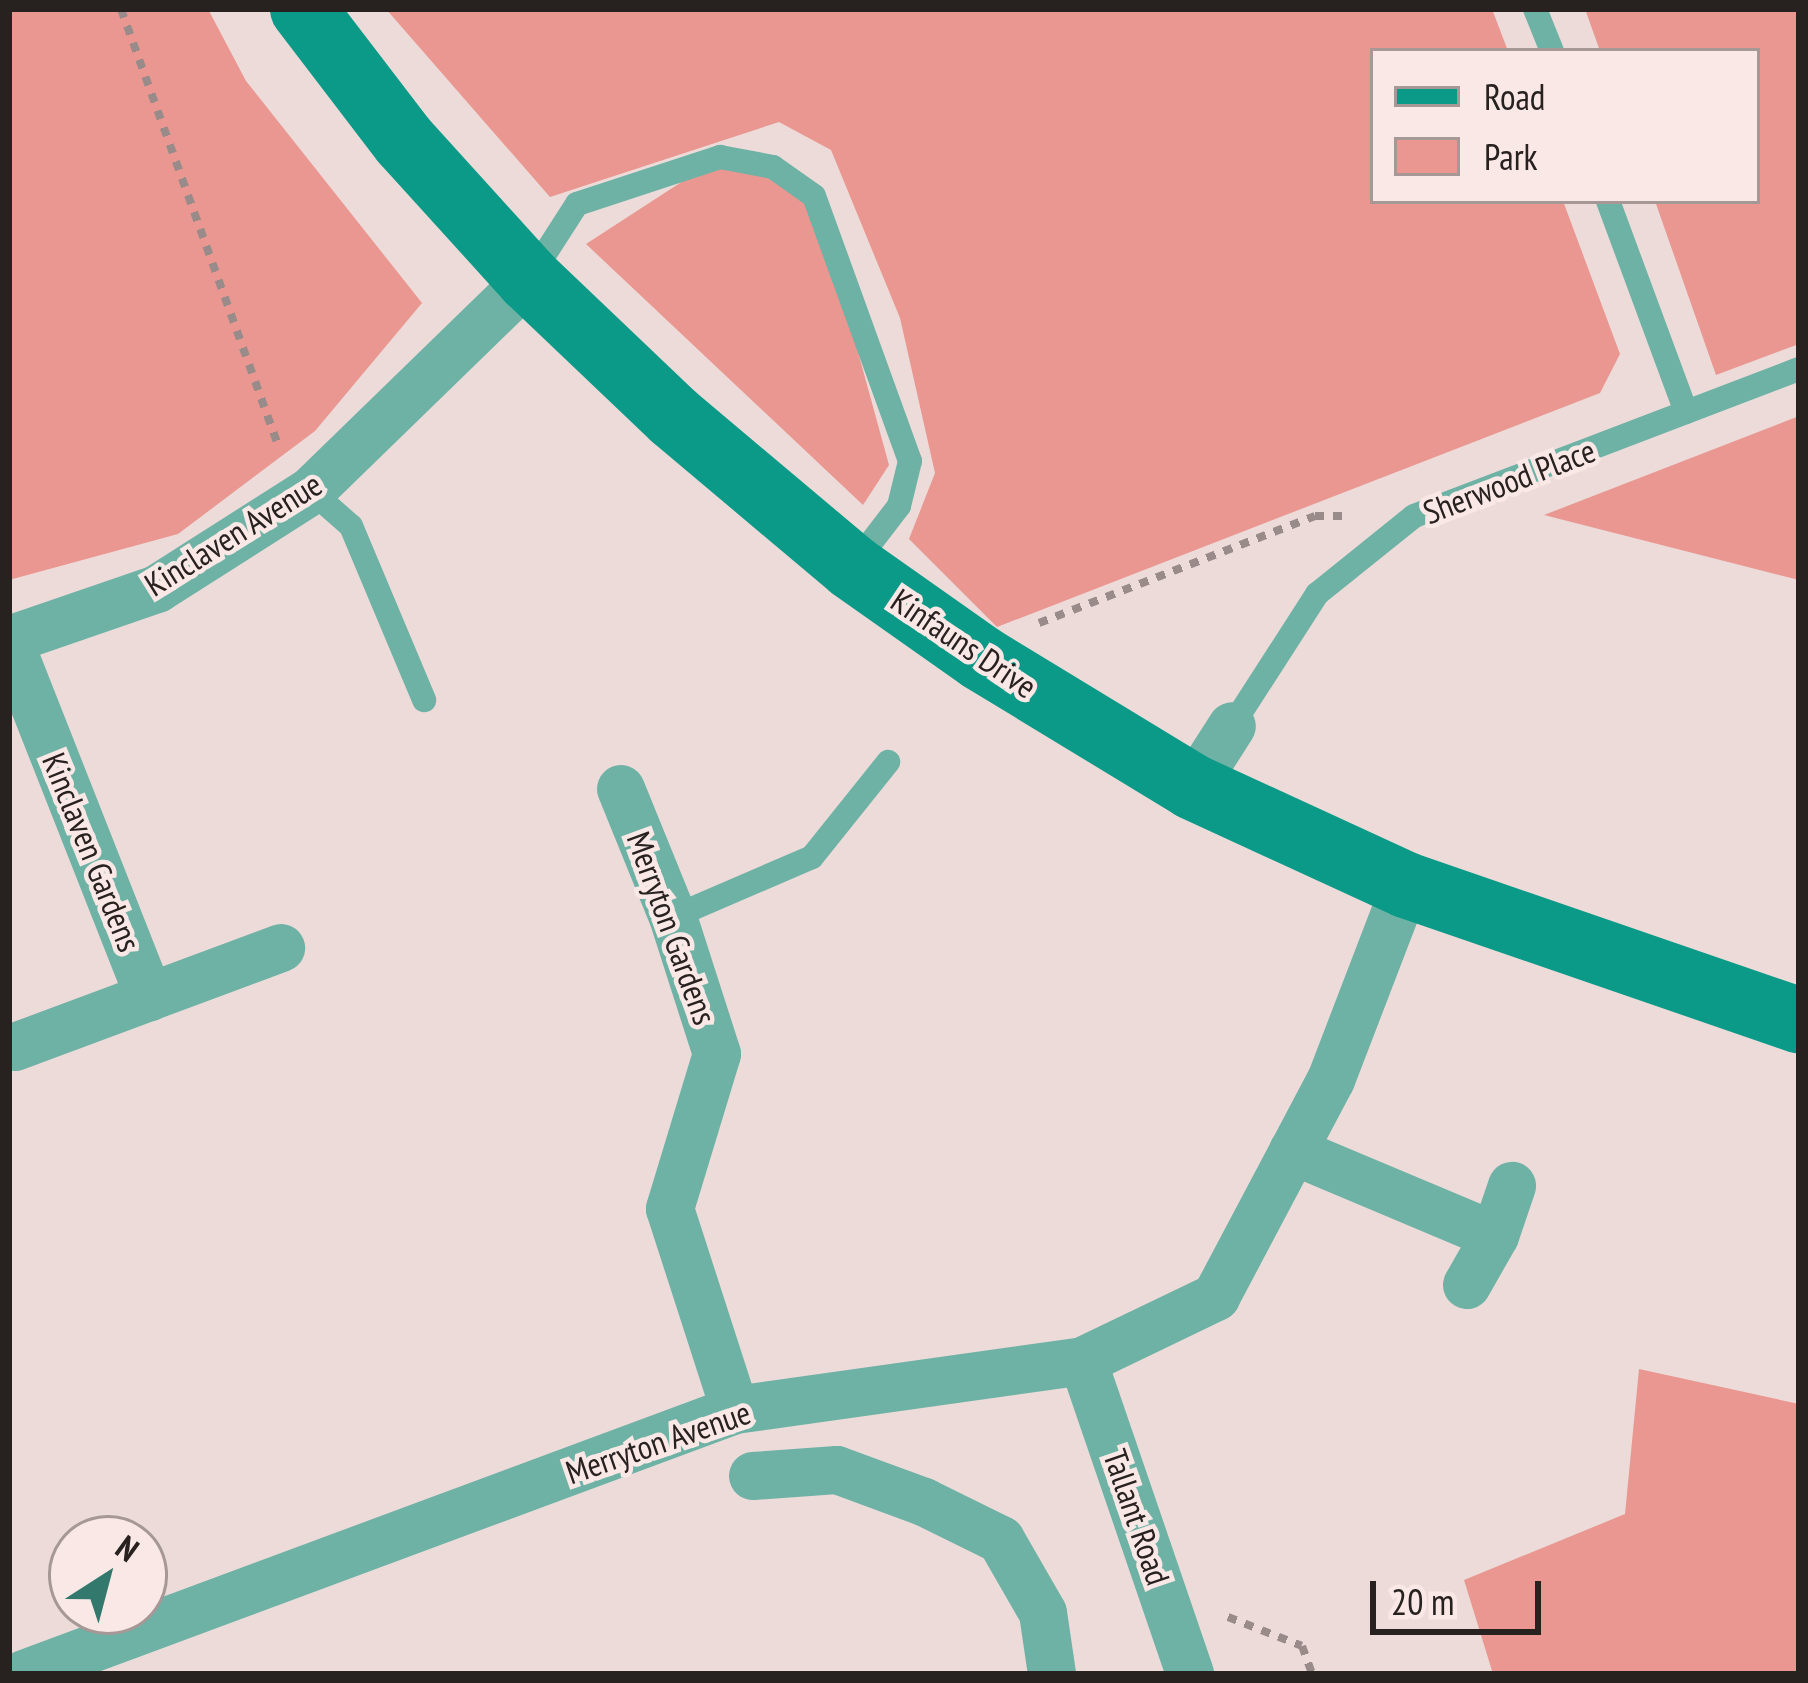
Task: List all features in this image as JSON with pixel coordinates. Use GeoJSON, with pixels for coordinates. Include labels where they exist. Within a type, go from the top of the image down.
{"type":"FeatureCollection","features":[{"type":"Feature","properties":{"kind":"street","name":"Kinfauns Drive"},"geometry":{"type":"LineString","coordinates":[[302,9],[404,141],[529,279],[674,417],[851,567],[981,658],[1192,787],[1406,885],[1799,1020]]}},
{"type":"Feature","properties":{"kind":"street","name":"Kinclaven Avenue"},"geometry":{"type":"LineString","coordinates":[[9,640],[158,589],[304,495],[529,279]]}},
{"type":"Feature","properties":{"kind":"street","name":"Kinclaven Gardens"},"geometry":{"type":"LineString","coordinates":[[9,640],[149,997]]}},
{"type":"Feature","properties":{"kind":"street","name":"Sherwood Place"},"geometry":{"type":"LineString","coordinates":[[1192,787],[1232,726]]}},
{"type":"Feature","properties":{"kind":"street","name":"Merryton Gardens"},"geometry":{"type":"LineString","coordinates":[[621,789],[673,917],[717,1054],[670,1209],[734,1410]]}},
{"type":"Feature","properties":{"kind":"street","name":"Merryton Avenue"},"geometry":{"type":"LineString","coordinates":[[24,1674],[734,1410],[1083,1361],[1216,1297],[1331,1080],[1406,885]]}},
{"type":"Feature","properties":{"kind":"street"},"geometry":{"type":"LineString","coordinates":[[15,1047],[281,949]]}},
{"type":"Feature","properties":{"kind":"street"},"geometry":{"type":"LineString","coordinates":[[1293,1151],[1495,1236]]}},
{"type":"Feature","properties":{"kind":"street"},"geometry":{"type":"LineString","coordinates":[[1467,1286],[1495,1236],[1512,1186]]}},
{"type":"Feature","properties":{"kind":"street","name":"Tallant Road"},"geometry":{"type":"LineString","coordinates":[[1083,1361],[1182,1652]]}},
{"type":"Feature","properties":{"kind":"street"},"geometry":{"type":"LineString","coordinates":[[836,1395],[836,1470]]}},
{"type":"Feature","properties":{"kind":"street"},"geometry":{"type":"LineString","coordinates":[[753,1477],[836,1470],[924,1502],[1001,1540],[1043,1613],[1052,1674]]}},
{"type":"Feature","properties":{"kind":"lane"},"geometry":{"type":"LineString","coordinates":[[1535,9],[1551,48]]}},
{"type":"Feature","properties":{"kind":"lane"},"geometry":{"type":"LineString","coordinates":[[529,279],[577,204],[720,157],[773,166],[814,196],[910,461],[899,506],[851,567]]}},
{"type":"Feature","properties":{"kind":"lane"},"geometry":{"type":"LineString","coordinates":[[1609,204],[1686,412]]}},
{"type":"Feature","properties":{"kind":"lane","name":"Sherwood Place"},"geometry":{"type":"LineString","coordinates":[[1232,726],[1317,595],[1414,516],[1799,369]]}},
{"type":"Feature","properties":{"kind":"lane"},"geometry":{"type":"LineString","coordinates":[[304,495],[350,526],[424,700]]}},
{"type":"Feature","properties":{"kind":"lane"},"geometry":{"type":"LineString","coordinates":[[673,917],[812,857],[888,762]]}},
{"type":"Feature","properties":{"kind":"path"},"geometry":{"type":"LineString","coordinates":[[121,9],[304,495]]}},
{"type":"Feature","properties":{"kind":"path"},"geometry":{"type":"LineString","coordinates":[[981,658],[1057,612],[1315,516],[1414,516]]}},
{"type":"Feature","properties":{"kind":"path"},"geometry":{"type":"LineString","coordinates":[[1182,1652],[1224,1616],[1302,1646],[1312,1674]]}},
{"type":"Feature","properties":{"kind":"green space"},"geometry":{"type":"Polygon","coordinates":[[[9,9],[208,9],[246,81],[422,303],[315,431],[178,534],[9,580],[9,9]]]}},
{"type":"Feature","properties":{"kind":"green space"},"geometry":{"type":"Polygon","coordinates":[[[386,9],[1492,9],[1507,48],[1370,48],[1370,204],[1564,204],[1620,354],[1600,393],[997,627],[909,539],[935,473],[900,318],[831,150],[779,122],[550,197],[386,9]]]}},
{"type":"Feature","properties":{"kind":"green space"},"geometry":{"type":"Polygon","coordinates":[[[1585,9],[1799,9],[1799,344],[1716,375],[1656,204],[1760,204],[1760,48],[1599,48],[1585,9]]]}},
{"type":"Feature","properties":{"kind":"green space"},"geometry":{"type":"Polygon","coordinates":[[[720,157],[773,167],[818,206],[889,465],[863,505],[586,244],[720,157]]]}},
{"type":"Feature","properties":{"kind":"green space"},"geometry":{"type":"Polygon","coordinates":[[[1799,416],[1799,580],[1544,515],[1799,416]]]}},
{"type":"Feature","properties":{"kind":"green space"},"geometry":{"type":"Polygon","coordinates":[[[1639,1369],[1799,1404],[1799,1674],[1493,1674],[1464,1580],[1625,1514],[1639,1369]]]}}]}
